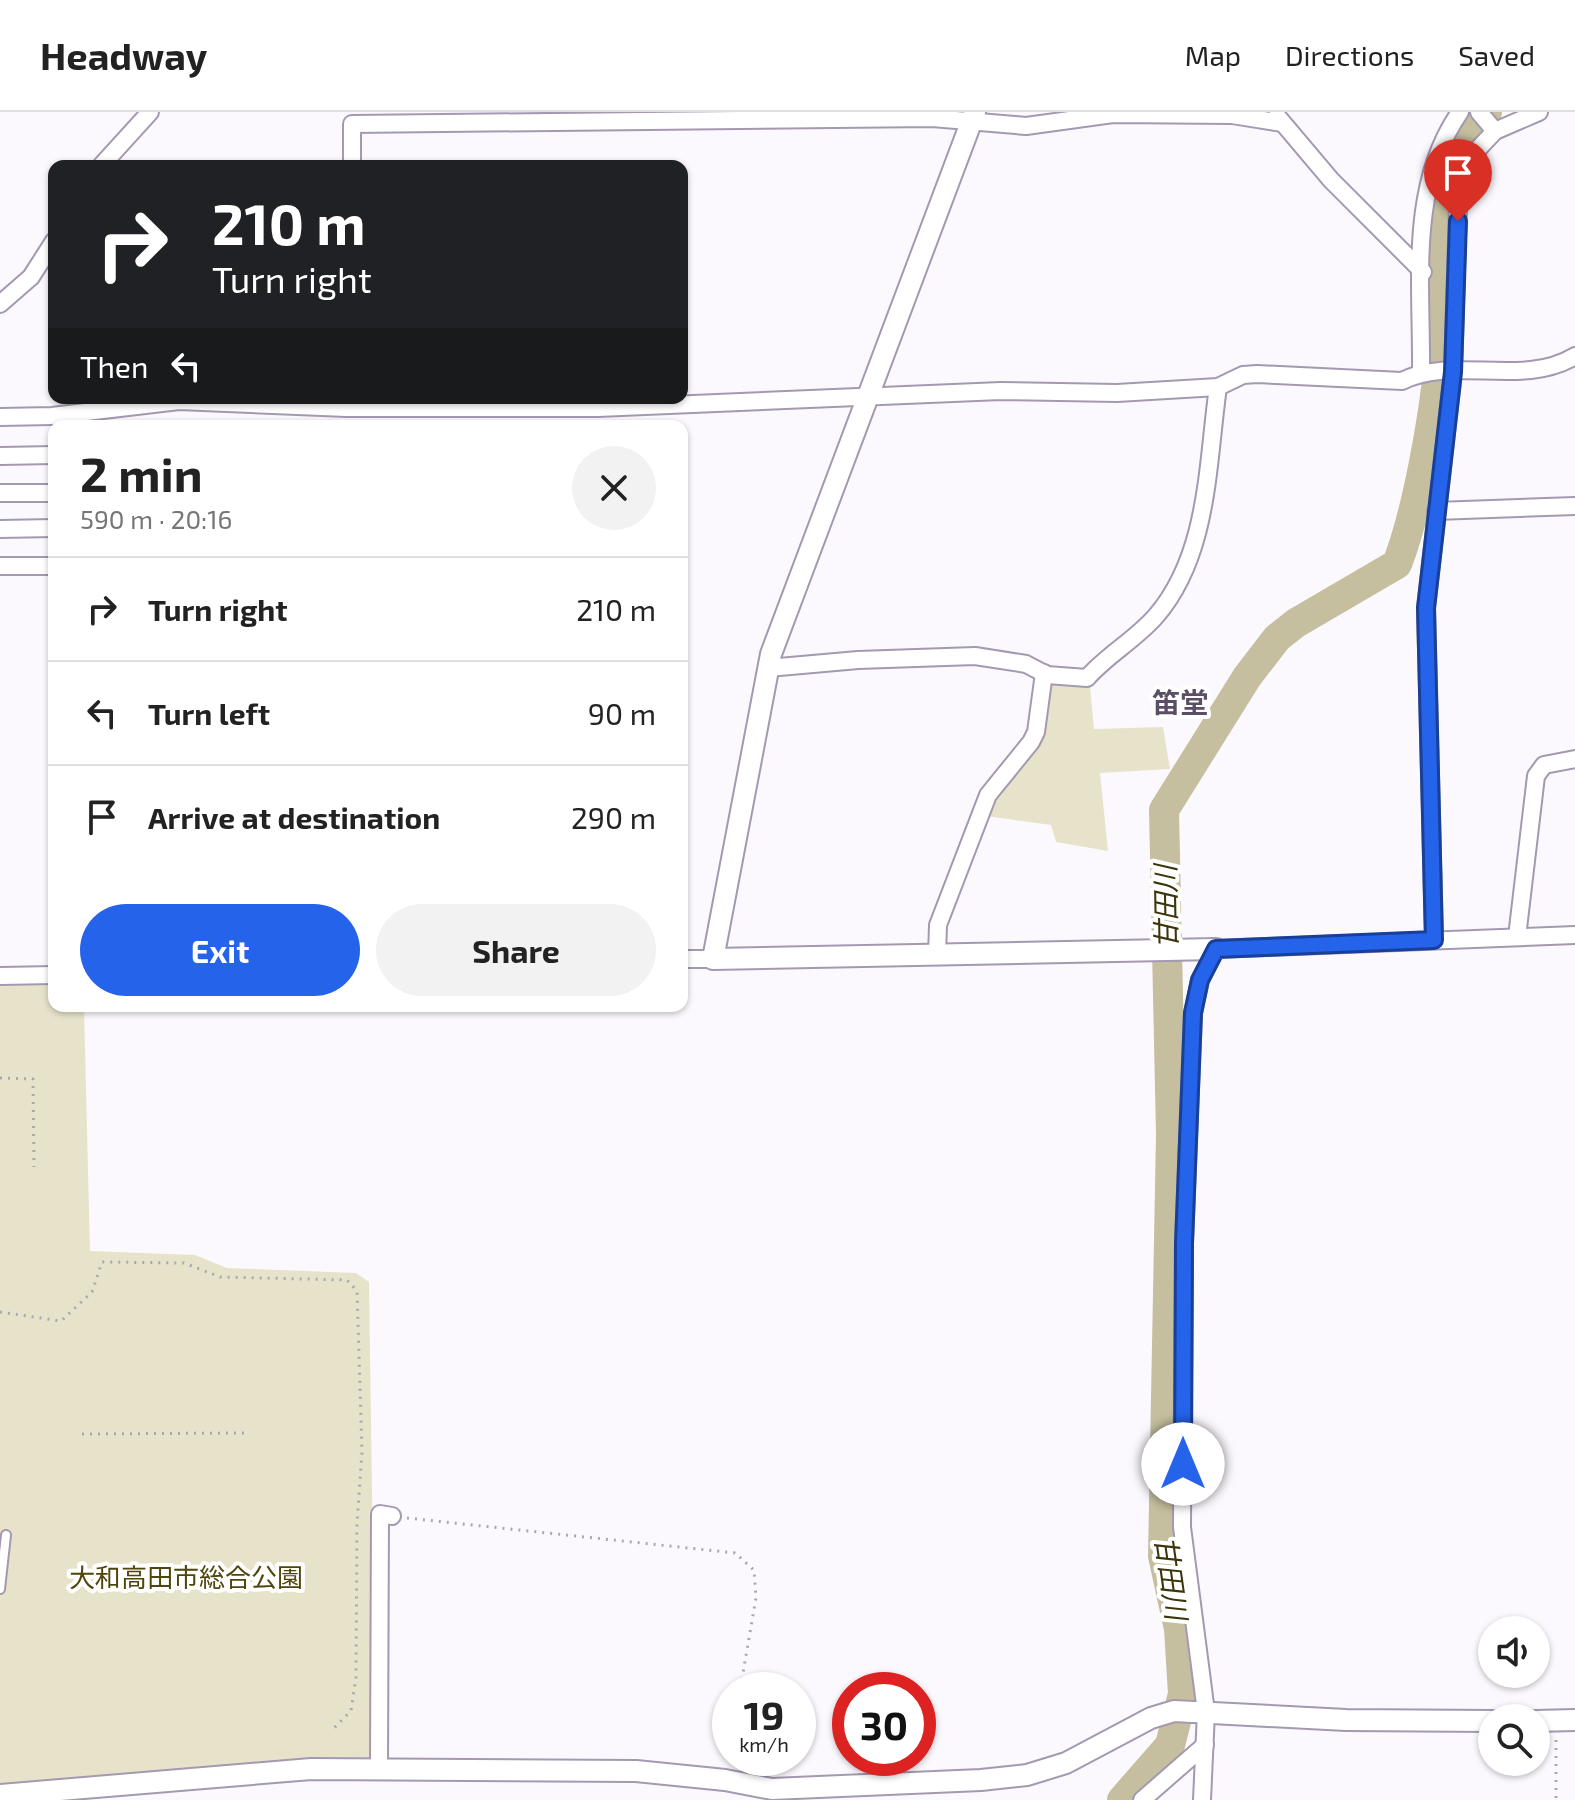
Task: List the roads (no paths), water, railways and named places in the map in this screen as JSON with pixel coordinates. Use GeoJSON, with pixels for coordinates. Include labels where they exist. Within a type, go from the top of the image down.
{"type":"FeatureCollection","features":[{"type":"Feature","properties":{"kind":"street"},"geometry":{"type":"LineString","coordinates":[[106,160],[150,112]]}},
{"type":"Feature","properties":{"kind":"street"},"geometry":{"type":"LineString","coordinates":[[1424,371],[1425,199],[1437,149],[1460,112]]}},
{"type":"Feature","properties":{"kind":"street"},"geometry":{"type":"LineString","coordinates":[[1434,940],[1426,632],[1450,372],[1458,205],[1464,175],[1488,122],[1539,112]]}},
{"type":"Feature","properties":{"kind":"street"},"geometry":{"type":"LineString","coordinates":[[352,160],[352,124],[613,118],[973,116],[1026,126],[1113,114],[1278,118],[1331,180],[1423,272]]}},
{"type":"Feature","properties":{"kind":"street"},"geometry":{"type":"LineString","coordinates":[[713,959],[768,668],[973,116]]}},
{"type":"Feature","properties":{"kind":"street"},"geometry":{"type":"LineString","coordinates":[[0,304],[31,277],[48,250]]}},
{"type":"Feature","properties":{"kind":"street"},"geometry":{"type":"LineString","coordinates":[[307,404],[663,408],[1218,387],[1243,375],[1402,381],[1424,371],[1539,369],[1558,365],[1575,356]]}},
{"type":"Feature","properties":{"kind":"street"},"geometry":{"type":"LineString","coordinates":[[768,668],[858,660],[975,656],[1026,664],[1044,673],[1087,678],[1154,619],[1174,594],[1188,569],[1199,527],[1218,387]]}},
{"type":"Feature","properties":{"kind":"street"},"geometry":{"type":"LineString","coordinates":[[0,417],[52,416],[154,404]]}},
{"type":"Feature","properties":{"kind":"street"},"geometry":{"type":"LineString","coordinates":[[0,456],[48,455]]}},
{"type":"Feature","properties":{"kind":"street"},"geometry":{"type":"LineString","coordinates":[[0,493],[48,493]]}},
{"type":"Feature","properties":{"kind":"street"},"geometry":{"type":"LineString","coordinates":[[1436,511],[1575,506]]}},
{"type":"Feature","properties":{"kind":"street"},"geometry":{"type":"LineString","coordinates":[[0,529],[48,528]]}},
{"type":"Feature","properties":{"kind":"street"},"geometry":{"type":"LineString","coordinates":[[0,566],[48,566]]}},
{"type":"Feature","properties":{"kind":"street"},"geometry":{"type":"LineString","coordinates":[[937,956],[938,925],[988,795],[1036,732],[1044,673]]}},
{"type":"Feature","properties":{"kind":"street"},"geometry":{"type":"LineString","coordinates":[[1517,937],[1536,776],[1544,765],[1575,759]]}},
{"type":"Feature","properties":{"kind":"street"},"geometry":{"type":"LineString","coordinates":[[688,959],[1181,950],[1575,935]]}},
{"type":"Feature","properties":{"kind":"street"},"geometry":{"type":"LineString","coordinates":[[1202,1800],[1205,1745],[1182,1527],[1184,1243],[1193,1013],[1200,980],[1216,949]]}},
{"type":"Feature","properties":{"kind":"street"},"geometry":{"type":"LineString","coordinates":[[0,976],[48,975]]}},
{"type":"Feature","properties":{"kind":"street"},"geometry":{"type":"LineString","coordinates":[[379,1769],[380,1514],[392,1516]]}},
{"type":"Feature","properties":{"kind":"street"},"geometry":{"type":"LineString","coordinates":[[0,1795],[109,1792],[311,1769],[379,1769],[636,1771],[725,1780],[771,1795],[1027,1775],[1066,1763],[1151,1718],[1174,1711],[1346,1720],[1478,1721]]}},
{"type":"Feature","properties":{"kind":"street"},"geometry":{"type":"LineString","coordinates":[[1142,1800],[1205,1745]]}},
{"type":"Feature","properties":{"kind":"lane"},"geometry":{"type":"LineString","coordinates":[[0,1589],[6,1535]]}},
{"type":"Feature","properties":{"kind":"waterway","name":"甘田川"},"geometry":{"type":"LineString","coordinates":[[1122,1800],[1170,1745],[1183,1694],[1179,1629],[1163,1556],[1171,1134],[1164,810],[1247,677],[1277,638],[1296,623],[1397,564],[1418,492],[1437,384],[1439,229],[1443,197],[1451,166],[1465,138],[1487,112]]}},
{"type":"Feature","properties":{"kind":"district","name":"笛堂"},"geometry":{"type":"Point","coordinates":[1180,703]}},
{"type":"Feature","properties":{"kind":"park label","name":"大和高田市総合公園"},"geometry":{"type":"Point","coordinates":[186,1578]}}]}
